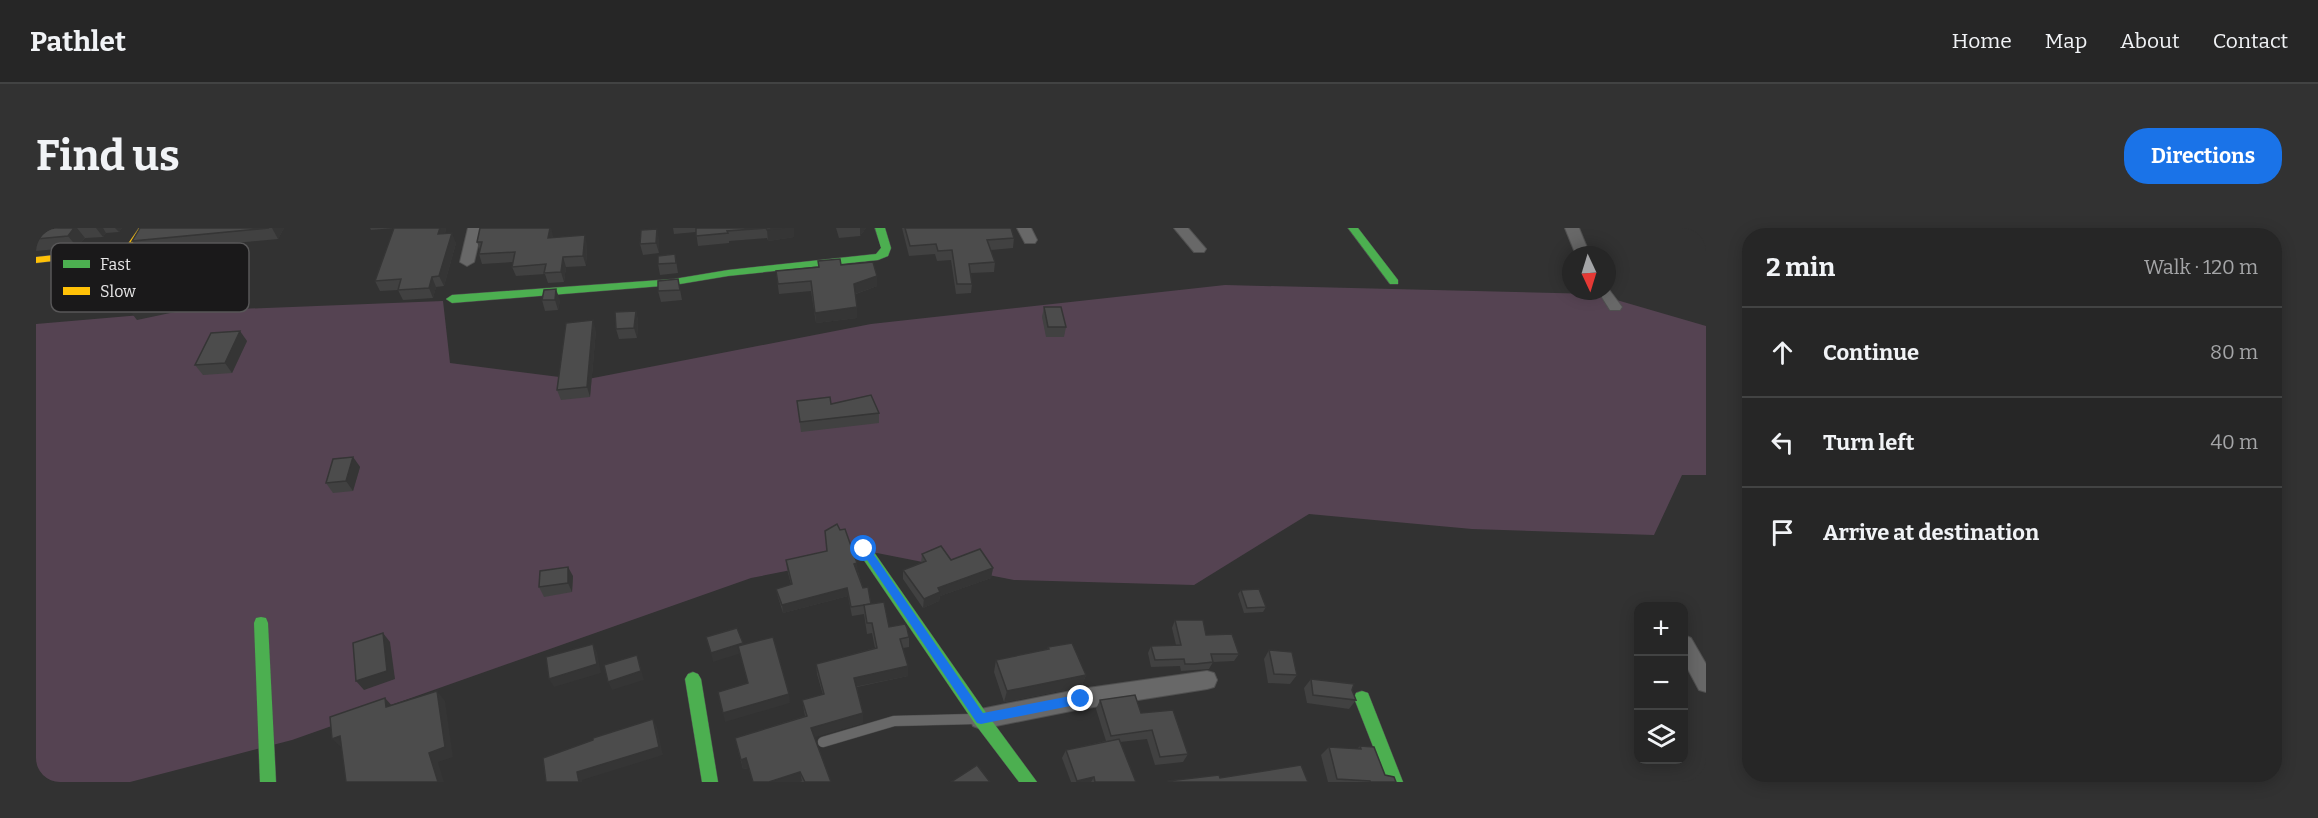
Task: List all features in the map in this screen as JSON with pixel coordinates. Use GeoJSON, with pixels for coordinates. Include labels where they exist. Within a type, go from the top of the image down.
{"type":"FeatureCollection","features":[{"type":"Feature","properties":{"kind":"street"},"geometry":{"type":"LineString","coordinates":[[133,243],[144,228]]}},
{"type":"Feature","properties":{"kind":"street"},"geometry":{"type":"LineString","coordinates":[[467,262],[475,228]]}},
{"type":"Feature","properties":{"kind":"street"},"geometry":{"type":"LineString","coordinates":[[452,299],[674,282],[728,273],[878,257],[884,254],[886,248],[880,228]]}},
{"type":"Feature","properties":{"kind":"street"},"geometry":{"type":"LineString","coordinates":[[1181,228],[1199,249]]}},
{"type":"Feature","properties":{"kind":"street"},"geometry":{"type":"LineString","coordinates":[[1353,228],[1395,282]]}},
{"type":"Feature","properties":{"kind":"street"},"geometry":{"type":"LineString","coordinates":[[1572,228],[1579,246]]}},
{"type":"Feature","properties":{"kind":"street"},"geometry":{"type":"LineString","coordinates":[[36,260],[51,258]]}},
{"type":"Feature","properties":{"kind":"street"},"geometry":{"type":"LineString","coordinates":[[1611,300],[1615,307]]}},
{"type":"Feature","properties":{"kind":"street"},"geometry":{"type":"LineString","coordinates":[[864,549],[981,719],[1029,782]]}},
{"type":"Feature","properties":{"kind":"street"},"geometry":{"type":"LineString","coordinates":[[261,623],[268,782]]}},
{"type":"Feature","properties":{"kind":"street"},"geometry":{"type":"LineString","coordinates":[[1688,652],[1706,683]]}},
{"type":"Feature","properties":{"kind":"street"},"geometry":{"type":"LineString","coordinates":[[693,679],[710,782]]}},
{"type":"Feature","properties":{"kind":"street"},"geometry":{"type":"LineString","coordinates":[[981,719],[1081,699],[1207,680]]}},
{"type":"Feature","properties":{"kind":"street"},"geometry":{"type":"LineString","coordinates":[[1362,698],[1395,782]]}},
{"type":"Feature","properties":{"kind":"lane"},"geometry":{"type":"LineString","coordinates":[[823,742],[894,721],[981,719]]}},
{"type":"Feature","properties":{"kind":"shaded area"},"geometry":{"type":"Polygon","coordinates":[[[1225,285],[1562,293],[1562,300],[1616,300],[1706,326],[1706,475],[1682,475],[1654,535],[1472,529],[1309,514],[1194,585],[1014,580],[877,553],[751,578],[292,740],[130,782],[36,782],[36,324],[176,312],[249,312],[249,309],[443,301],[450,363],[583,380],[871,324],[1225,285]]]}},
{"type":"Feature","properties":{"kind":"building"},"geometry":{"type":"Polygon","coordinates":[[[36,228],[74,228],[68,236],[36,239],[36,228]]]}},
{"type":"Feature","properties":{"kind":"building"},"geometry":{"type":"Polygon","coordinates":[[[140,228],[269,228],[132,241],[140,228]]]}},
{"type":"Feature","properties":{"kind":"building"},"geometry":{"type":"Polygon","coordinates":[[[394,228],[440,228],[438,234],[452,233],[439,276],[432,277],[429,288],[398,290],[401,279],[375,281],[394,228]]]}},
{"type":"Feature","properties":{"kind":"building"},"geometry":{"type":"Polygon","coordinates":[[[480,228],[550,228],[548,238],[585,235],[583,256],[563,257],[561,272],[544,273],[546,264],[512,267],[515,252],[479,254],[482,242],[477,242],[480,228]]]}},
{"type":"Feature","properties":{"kind":"building"},"geometry":{"type":"Polygon","coordinates":[[[696,228],[766,228],[696,236],[696,228]]]}},
{"type":"Feature","properties":{"kind":"building"},"geometry":{"type":"Polygon","coordinates":[[[905,228],[1011,228],[1014,238],[987,240],[995,262],[969,264],[972,284],[957,284],[952,250],[938,251],[936,244],[910,246],[905,228]]]}},
{"type":"Feature","properties":{"kind":"building"},"geometry":{"type":"Polygon","coordinates":[[[657,229],[656,243],[640,244],[641,230],[657,229]]]}},
{"type":"Feature","properties":{"kind":"building"},"geometry":{"type":"Polygon","coordinates":[[[675,254],[676,263],[658,264],[658,256],[675,254]]]}},
{"type":"Feature","properties":{"kind":"building"},"geometry":{"type":"Polygon","coordinates":[[[840,259],[841,265],[873,262],[877,276],[854,284],[857,307],[815,313],[811,281],[778,284],[776,271],[819,267],[818,261],[840,259]]]}},
{"type":"Feature","properties":{"kind":"building"},"geometry":{"type":"Polygon","coordinates":[[[678,279],[680,290],[658,291],[658,281],[678,279]]]}},
{"type":"Feature","properties":{"kind":"building"},"geometry":{"type":"Polygon","coordinates":[[[556,289],[555,300],[542,300],[544,290],[556,289]]]}},
{"type":"Feature","properties":{"kind":"building"},"geometry":{"type":"Polygon","coordinates":[[[1044,307],[1061,307],[1066,327],[1048,327],[1044,307]]]}},
{"type":"Feature","properties":{"kind":"building"},"geometry":{"type":"Polygon","coordinates":[[[636,311],[634,328],[616,329],[615,312],[636,311]]]}},
{"type":"Feature","properties":{"kind":"building"},"geometry":{"type":"Polygon","coordinates":[[[593,320],[587,387],[557,390],[566,323],[593,320]]]}},
{"type":"Feature","properties":{"kind":"building"},"geometry":{"type":"Polygon","coordinates":[[[240,331],[225,363],[195,365],[211,333],[240,331]]]}},
{"type":"Feature","properties":{"kind":"building"},"geometry":{"type":"Polygon","coordinates":[[[871,395],[879,413],[800,422],[797,401],[830,397],[831,404],[871,395]]]}},
{"type":"Feature","properties":{"kind":"building"},"geometry":{"type":"Polygon","coordinates":[[[353,457],[346,481],[326,483],[333,459],[353,457]]]}},
{"type":"Feature","properties":{"kind":"building"},"geometry":{"type":"Polygon","coordinates":[[[837,524],[840,530],[845,529],[857,563],[854,564],[863,588],[868,587],[871,604],[851,607],[847,588],[782,605],[776,589],[792,584],[786,560],[827,551],[825,531],[837,524]]]}},
{"type":"Feature","properties":{"kind":"building"},"geometry":{"type":"Polygon","coordinates":[[[941,546],[951,560],[980,549],[993,568],[938,588],[940,592],[924,599],[903,570],[926,561],[922,554],[941,546]]]}},
{"type":"Feature","properties":{"kind":"building"},"geometry":{"type":"Polygon","coordinates":[[[568,567],[568,583],[539,587],[540,571],[568,567]]]}},
{"type":"Feature","properties":{"kind":"building"},"geometry":{"type":"Polygon","coordinates":[[[1259,589],[1266,607],[1247,608],[1241,590],[1259,589]]]}},
{"type":"Feature","properties":{"kind":"building"},"geometry":{"type":"Polygon","coordinates":[[[884,602],[889,627],[905,624],[907,628],[909,637],[900,639],[908,666],[854,678],[863,713],[811,728],[831,782],[805,782],[800,772],[769,782],[753,782],[746,758],[741,760],[735,738],[807,716],[802,700],[824,694],[816,664],[877,648],[872,623],[867,623],[864,605],[884,602]]]}},
{"type":"Feature","properties":{"kind":"building"},"geometry":{"type":"Polygon","coordinates":[[[1175,620],[1203,620],[1206,635],[1232,634],[1239,654],[1211,654],[1213,662],[1195,664],[1185,664],[1184,659],[1155,660],[1151,646],[1181,645],[1175,620]]]}},
{"type":"Feature","properties":{"kind":"building"},"geometry":{"type":"Polygon","coordinates":[[[737,628],[743,643],[711,653],[706,637],[737,628]]]}},
{"type":"Feature","properties":{"kind":"building"},"geometry":{"type":"Polygon","coordinates":[[[383,633],[387,671],[356,681],[353,643],[383,633]]]}},
{"type":"Feature","properties":{"kind":"building"},"geometry":{"type":"Polygon","coordinates":[[[773,637],[789,694],[723,713],[718,692],[748,683],[738,646],[773,637]]]}},
{"type":"Feature","properties":{"kind":"building"},"geometry":{"type":"Polygon","coordinates":[[[1072,643],[1086,675],[1007,691],[996,660],[1072,643]]]}},
{"type":"Feature","properties":{"kind":"building"},"geometry":{"type":"Polygon","coordinates":[[[593,644],[597,664],[549,679],[546,657],[593,644]]]}},
{"type":"Feature","properties":{"kind":"building"},"geometry":{"type":"Polygon","coordinates":[[[1269,650],[1292,652],[1297,675],[1274,674],[1269,650]]]}},
{"type":"Feature","properties":{"kind":"building"},"geometry":{"type":"Polygon","coordinates":[[[637,655],[641,671],[608,682],[604,665],[637,655]]]}},
{"type":"Feature","properties":{"kind":"building"},"geometry":{"type":"Polygon","coordinates":[[[1311,679],[1354,684],[1352,690],[1356,700],[1313,695],[1311,679]]]}},
{"type":"Feature","properties":{"kind":"building"},"geometry":{"type":"Polygon","coordinates":[[[437,691],[445,747],[429,753],[438,782],[346,782],[340,736],[332,739],[330,717],[385,698],[386,707],[437,691]]]}},
{"type":"Feature","properties":{"kind":"building"},"geometry":{"type":"Polygon","coordinates":[[[1135,695],[1141,713],[1173,710],[1188,754],[1160,757],[1152,730],[1111,736],[1100,700],[1135,695]]]}},
{"type":"Feature","properties":{"kind":"building"},"geometry":{"type":"Polygon","coordinates":[[[653,719],[659,747],[577,772],[579,782],[546,782],[543,758],[593,740],[593,738],[653,719]]]}},
{"type":"Feature","properties":{"kind":"building"},"geometry":{"type":"Polygon","coordinates":[[[1119,739],[1136,782],[1095,782],[1094,777],[1077,781],[1066,750],[1119,739]]]}},
{"type":"Feature","properties":{"kind":"building"},"geometry":{"type":"Polygon","coordinates":[[[1360,746],[1374,747],[1385,775],[1394,777],[1396,782],[1337,779],[1329,747],[1361,749],[1360,746]]]}},
{"type":"Feature","properties":{"kind":"building"},"geometry":{"type":"Polygon","coordinates":[[[977,765],[990,782],[951,782],[977,765]]]}},
{"type":"Feature","properties":{"kind":"building"},"geometry":{"type":"Polygon","coordinates":[[[1301,765],[1308,782],[1168,782],[1219,775],[1220,778],[1301,765]]]}},
{"type":"Feature","properties":{"kind":"traffic: fast"},"geometry":{"type":"LineString","coordinates":[[452,299],[674,282],[728,273],[878,257],[884,254],[886,248],[880,228]]}},
{"type":"Feature","properties":{"kind":"traffic: fast"},"geometry":{"type":"LineString","coordinates":[[1353,228],[1394,282]]}},
{"type":"Feature","properties":{"kind":"traffic: fast"},"geometry":{"type":"LineString","coordinates":[[864,549],[981,719],[1029,782]]}},
{"type":"Feature","properties":{"kind":"traffic: fast"},"geometry":{"type":"LineString","coordinates":[[261,623],[268,782]]}},
{"type":"Feature","properties":{"kind":"traffic: fast"},"geometry":{"type":"LineString","coordinates":[[693,679],[710,782]]}},
{"type":"Feature","properties":{"kind":"traffic: fast"},"geometry":{"type":"LineString","coordinates":[[1362,698],[1395,782]]}},
{"type":"Feature","properties":{"kind":"traffic: slow"},"geometry":{"type":"LineString","coordinates":[[134,243],[144,228]]}},
{"type":"Feature","properties":{"kind":"traffic: slow"},"geometry":{"type":"LineString","coordinates":[[36,260],[51,258]]}},
{"type":"Feature","properties":{"kind":"route"},"geometry":{"type":"LineString","coordinates":[[864,549],[981,719],[1081,699]]}}]}
